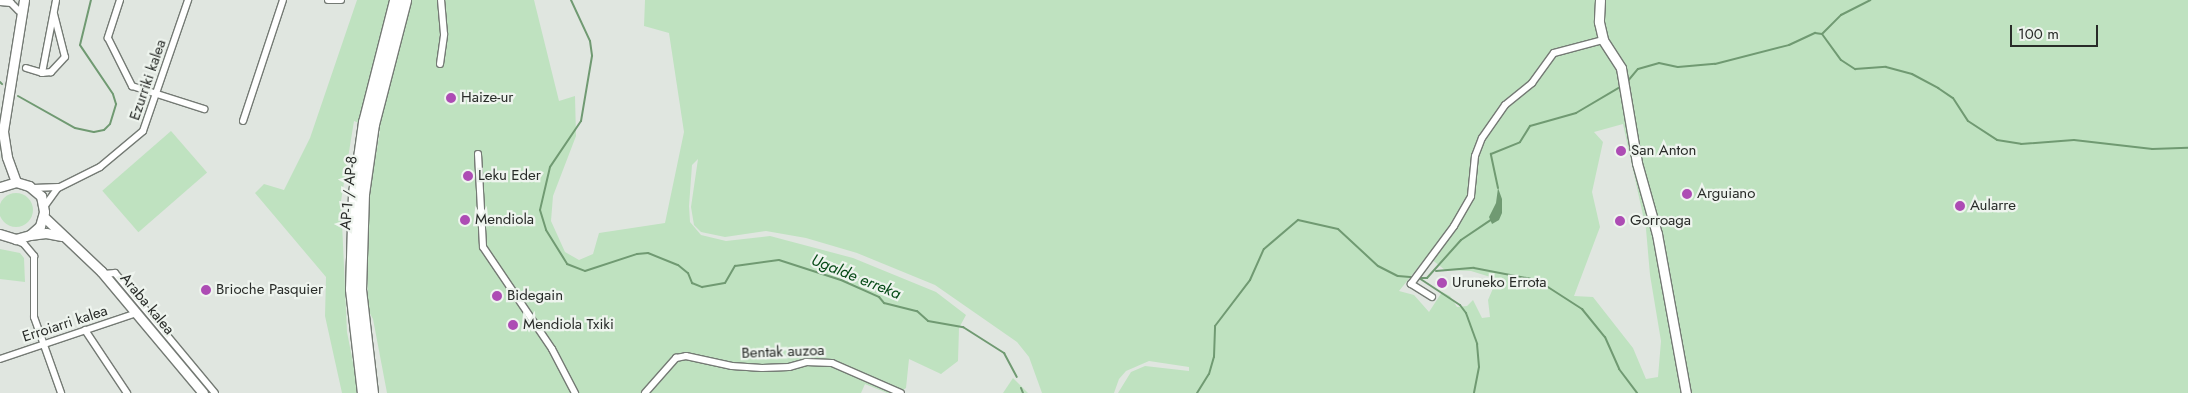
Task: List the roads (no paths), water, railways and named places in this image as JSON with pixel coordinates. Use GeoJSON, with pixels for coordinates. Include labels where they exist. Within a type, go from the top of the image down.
{"type":"FeatureCollection","features":[{"type":"Feature","properties":{"kind":"highway","name":"AP-1 / AP-8"},"geometry":{"type":"LineString","coordinates":[[363,393],[352,313],[352,217],[364,122],[395,0]]}},
{"type":"Feature","properties":{"kind":"highway","name":"AP-1 / AP-8"},"geometry":{"type":"LineString","coordinates":[[372,393],[360,289],[363,194],[375,116],[405,0]]}},
{"type":"Feature","properties":{"kind":"street"},"geometry":{"type":"LineString","coordinates":[[0,120],[19,11],[23,0]]}},
{"type":"Feature","properties":{"kind":"street"},"geometry":{"type":"LineString","coordinates":[[16,182],[7,157],[3,131],[23,0]]}},
{"type":"Feature","properties":{"kind":"street"},"geometry":{"type":"LineString","coordinates":[[42,73],[56,0]]}},
{"type":"Feature","properties":{"kind":"street"},"geometry":{"type":"LineString","coordinates":[[120,0],[108,38],[132,86],[204,109]]}},
{"type":"Feature","properties":{"kind":"street","name":"Ezurriki kalea"},"geometry":{"type":"LineString","coordinates":[[62,186],[100,167],[143,131],[188,0]]}},
{"type":"Feature","properties":{"kind":"street"},"geometry":{"type":"LineString","coordinates":[[243,121],[283,0]]}},
{"type":"Feature","properties":{"kind":"street"},"geometry":{"type":"LineString","coordinates":[[328,0],[341,0]]}},
{"type":"Feature","properties":{"kind":"street"},"geometry":{"type":"LineString","coordinates":[[440,64],[444,34],[441,0]]}},
{"type":"Feature","properties":{"kind":"street"},"geometry":{"type":"LineString","coordinates":[[1600,0],[1599,22],[1603,40],[1622,68],[1637,163],[1657,234],[1686,393]]}},
{"type":"Feature","properties":{"kind":"street"},"geometry":{"type":"LineString","coordinates":[[1,4],[12,3],[19,11]]}},
{"type":"Feature","properties":{"kind":"street"},"geometry":{"type":"LineString","coordinates":[[26,68],[42,73],[51,72],[65,57],[54,14]]}},
{"type":"Feature","properties":{"kind":"street"},"geometry":{"type":"LineString","coordinates":[[1432,297],[1411,284],[1414,277],[1462,212],[1471,196],[1478,147],[1505,106],[1532,83],[1554,52],[1603,40]]}},
{"type":"Feature","properties":{"kind":"street"},"geometry":{"type":"LineString","coordinates":[[478,154],[483,247],[533,320],[575,393]]}},
{"type":"Feature","properties":{"kind":"street"},"geometry":{"type":"LineString","coordinates":[[0,187],[16,182],[33,188],[62,186]]}},
{"type":"Feature","properties":{"kind":"street"},"geometry":{"type":"LineString","coordinates":[[44,207],[51,195],[62,186]]}},
{"type":"Feature","properties":{"kind":"street"},"geometry":{"type":"LineString","coordinates":[[30,236],[44,217],[44,207],[33,188]]}},
{"type":"Feature","properties":{"kind":"street","name":"Araba kalea"},"geometry":{"type":"LineString","coordinates":[[44,217],[104,274],[203,393]]}},
{"type":"Feature","properties":{"kind":"street"},"geometry":{"type":"LineString","coordinates":[[4,237],[46,233],[66,237]]}},
{"type":"Feature","properties":{"kind":"street"},"geometry":{"type":"LineString","coordinates":[[4,237],[24,244],[34,256],[32,295],[42,344],[61,393]]}},
{"type":"Feature","properties":{"kind":"street"},"geometry":{"type":"LineString","coordinates":[[104,274],[115,273],[215,393]]}},
{"type":"Feature","properties":{"kind":"street","name":"Erroiarri kalea"},"geometry":{"type":"LineString","coordinates":[[0,359],[137,313]]}},
{"type":"Feature","properties":{"kind":"street"},"geometry":{"type":"LineString","coordinates":[[85,330],[128,393]]}},
{"type":"Feature","properties":{"kind":"street","name":"Bentak auzoa"},"geometry":{"type":"LineString","coordinates":[[646,393],[676,358],[686,356],[732,366],[762,368],[789,367],[806,362],[832,363],[902,393]]}},
{"type":"Feature","properties":{"kind":"waterway","name":"Ugalde erreka"},"geometry":{"type":"LineString","coordinates":[[18,96],[75,128],[94,132],[104,130],[110,124],[116,104],[113,94],[80,45],[91,0]]}},
{"type":"Feature","properties":{"kind":"waterway","name":"Ugalde erreka"},"geometry":{"type":"LineString","coordinates":[[571,0],[590,41],[592,56],[581,121],[550,167],[540,210],[546,230],[567,264],[585,271],[637,254],[648,253],[678,265],[688,273],[692,283],[702,287],[725,283],[735,266],[779,260],[841,280],[879,297],[884,303],[917,311],[928,321],[963,327],[1004,353],[1017,377]]}},
{"type":"Feature","properties":{"kind":"waterway"},"geometry":{"type":"LineString","coordinates":[[1822,34],[1841,15],[1870,0]]}},
{"type":"Feature","properties":{"kind":"waterway"},"geometry":{"type":"LineString","coordinates":[[1627,82],[1638,69],[1659,63],[1678,67],[1715,64],[1789,45],[1815,33],[1822,34],[1841,60],[1855,69],[1886,67],[1912,74],[1938,88],[1953,98],[1968,121],[1997,140],[2021,144],[2074,140],[2152,149],[2188,148]]}},
{"type":"Feature","properties":{"kind":"waterway"},"geometry":{"type":"LineString","coordinates":[[1498,188],[1491,154],[1520,142],[1530,126],[1576,113],[1620,87]]}},
{"type":"Feature","properties":{"kind":"waterway","name":"Ugalde erreka"},"geometry":{"type":"LineString","coordinates":[[1197,393],[1209,374],[1214,357],[1215,326],[1250,280],[1264,249],[1298,220],[1338,229],[1378,266],[1398,276],[1419,278],[1427,278],[1461,240],[1491,220]]}},
{"type":"Feature","properties":{"kind":"waterway"},"geometry":{"type":"LineString","coordinates":[[1436,271],[1474,268],[1537,280],[1582,309],[1605,337],[1619,369],[1637,393]]}},
{"type":"Feature","properties":{"kind":"waterway"},"geometry":{"type":"LineString","coordinates":[[1419,278],[1460,305],[1466,313],[1477,344],[1479,367],[1474,393]]}},
{"type":"Feature","properties":{"kind":"waterway","name":"Ugalde erreka"},"geometry":{"type":"LineString","coordinates":[[1021,388],[1023,393]]}},
{"type":"Feature","properties":{"kind":"place","name":"Haize-ur"},"geometry":{"type":"Point","coordinates":[451,98]}},
{"type":"Feature","properties":{"kind":"place","name":"San Anton"},"geometry":{"type":"Point","coordinates":[1621,151]}},
{"type":"Feature","properties":{"kind":"place","name":"Leku Eder"},"geometry":{"type":"Point","coordinates":[468,176]}},
{"type":"Feature","properties":{"kind":"place","name":"Arguiano"},"geometry":{"type":"Point","coordinates":[1687,194]}},
{"type":"Feature","properties":{"kind":"place","name":"Aularre"},"geometry":{"type":"Point","coordinates":[1960,206]}},
{"type":"Feature","properties":{"kind":"place","name":"Mendiola"},"geometry":{"type":"Point","coordinates":[465,220]}},
{"type":"Feature","properties":{"kind":"place","name":"Gorroaga"},"geometry":{"type":"Point","coordinates":[1620,221]}},
{"type":"Feature","properties":{"kind":"place","name":"Uruneko Errota"},"geometry":{"type":"Point","coordinates":[1442,283]}},
{"type":"Feature","properties":{"kind":"place","name":"Brioche Pasquier"},"geometry":{"type":"Point","coordinates":[206,290]}},
{"type":"Feature","properties":{"kind":"place","name":"Bidegain"},"geometry":{"type":"Point","coordinates":[497,296]}},
{"type":"Feature","properties":{"kind":"place","name":"Mendiola Txiki"},"geometry":{"type":"Point","coordinates":[513,325]}}]}
